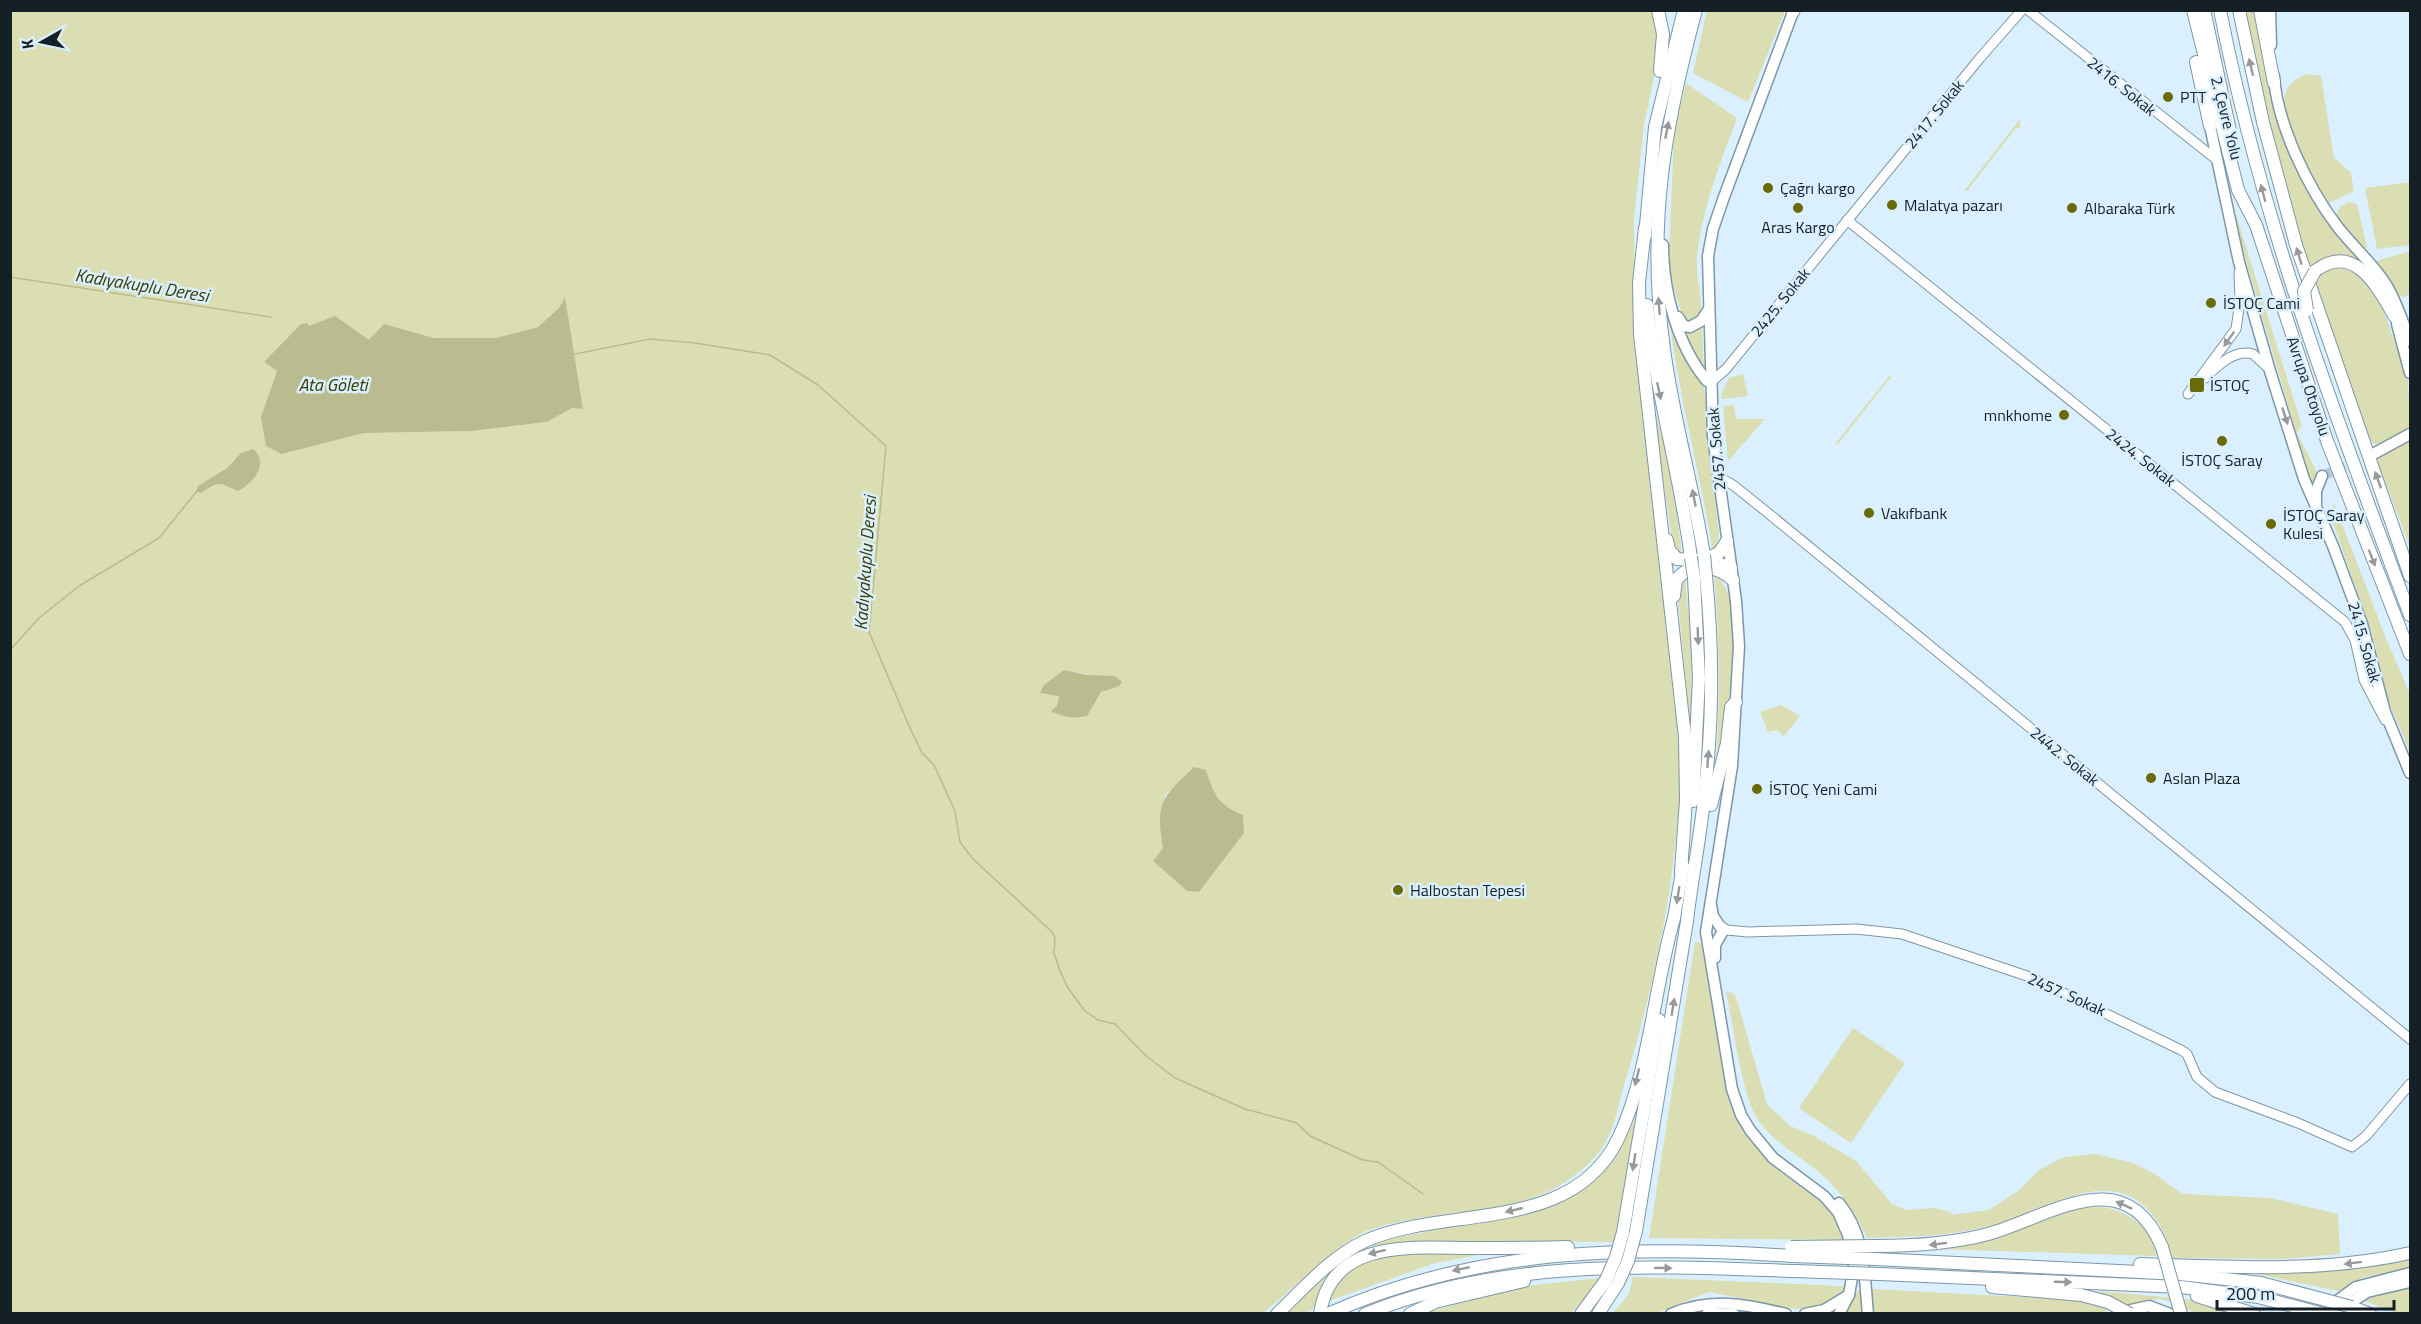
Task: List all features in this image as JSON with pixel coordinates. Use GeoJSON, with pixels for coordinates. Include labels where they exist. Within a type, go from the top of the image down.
{"type":"FeatureCollection","features":[{"type":"Feature","properties":{"kind":"highway"},"geometry":{"type":"LineString","coordinates":[[1658,10],[1664,48],[1657,95],[1659,108]]}},
{"type":"Feature","properties":{"kind":"highway"},"geometry":{"type":"LineString","coordinates":[[1681,872],[1686,758],[1676,645],[1640,334],[1639,284],[1650,157],[1659,108],[1684,10]]}},
{"type":"Feature","properties":{"kind":"highway"},"geometry":{"type":"LineString","coordinates":[[1598,1314],[1618,1283],[1632,1251],[1630,1231],[1674,918],[1692,808],[1698,737],[1699,558],[1664,350],[1657,272],[1659,188],[1673,95],[1696,10]]}},
{"type":"Feature","properties":{"kind":"highway"},"geometry":{"type":"LineString","coordinates":[[2187,10],[2210,126]]}},
{"type":"Feature","properties":{"kind":"highway","name":"Avrupa Otoyolu"},"geometry":{"type":"LineString","coordinates":[[2193,10],[2238,190],[2256,225],[2328,441],[2410,654]]}},
{"type":"Feature","properties":{"kind":"highway","name":"2. Çevre Yolu"},"geometry":{"type":"LineString","coordinates":[[2204,10],[2231,134],[2256,225]]}},
{"type":"Feature","properties":{"kind":"highway","name":"Avrupa Otoyolu"},"geometry":{"type":"LineString","coordinates":[[2220,10],[2241,109],[2265,203],[2326,389],[2410,615]]}},
{"type":"Feature","properties":{"kind":"highway"},"geometry":{"type":"LineString","coordinates":[[2239,10],[2263,122],[2296,245],[2398,535],[2410,576]]}},
{"type":"Feature","properties":{"kind":"highway"},"geometry":{"type":"LineString","coordinates":[[2260,10],[2274,83]]}},
{"type":"Feature","properties":{"kind":"highway"},"geometry":{"type":"LineString","coordinates":[[1645,228],[1646,288],[1652,355],[1699,558]]}},
{"type":"Feature","properties":{"kind":"highway"},"geometry":{"type":"LineString","coordinates":[[2326,389],[2322,361],[2307,310],[2304,291],[2315,271],[2333,262],[2353,265],[2375,284],[2395,317]]}},
{"type":"Feature","properties":{"kind":"highway"},"geometry":{"type":"LineString","coordinates":[[1654,450],[1669,550],[1682,561],[1719,553],[1727,541]]}},
{"type":"Feature","properties":{"kind":"highway"},"geometry":{"type":"LineString","coordinates":[[2398,535],[2410,564]]}},
{"type":"Feature","properties":{"kind":"highway"},"geometry":{"type":"LineString","coordinates":[[1699,558],[1719,562],[1732,574]]}},
{"type":"Feature","properties":{"kind":"highway"},"geometry":{"type":"LineString","coordinates":[[1676,645],[1674,594],[1676,580],[1690,570],[1707,567],[1732,574]]}},
{"type":"Feature","properties":{"kind":"highway"},"geometry":{"type":"LineString","coordinates":[[1581,1314],[1630,1231],[1687,921],[1709,753],[1712,673],[1700,577]]}},
{"type":"Feature","properties":{"kind":"highway"},"geometry":{"type":"LineString","coordinates":[[1687,921],[1699,881],[1713,792],[1726,743],[1731,706],[1736,702]]}},
{"type":"Feature","properties":{"kind":"highway"},"geometry":{"type":"LineString","coordinates":[[1277,1314],[1308,1285],[1349,1257],[1366,1241],[1392,1232],[1536,1205],[1568,1191],[1596,1169],[1617,1140],[1629,1109],[1674,918]]}},
{"type":"Feature","properties":{"kind":"highway"},"geometry":{"type":"LineString","coordinates":[[1875,1253],[1973,1238],[2002,1230],[2067,1204],[2098,1198],[2120,1202],[2141,1215],[2152,1226],[2162,1247],[2181,1314]]}},
{"type":"Feature","properties":{"kind":"highway"},"geometry":{"type":"LineString","coordinates":[[1320,1314],[1327,1289],[1349,1257],[1407,1248],[1586,1247],[1623,1252]]}},
{"type":"Feature","properties":{"kind":"highway"},"geometry":{"type":"LineString","coordinates":[[1328,1314],[1403,1285],[1474,1266],[1548,1256],[1623,1252],[1726,1251],[1875,1253],[2068,1268],[2198,1275],[2260,1283],[2352,1307],[2370,1314]]}},
{"type":"Feature","properties":{"kind":"highway"},"geometry":{"type":"LineString","coordinates":[[2068,1268],[2105,1262],[2294,1267],[2355,1263],[2410,1253]]}},
{"type":"Feature","properties":{"kind":"highway"},"geometry":{"type":"LineString","coordinates":[[1365,1314],[1465,1283],[1550,1270],[1605,1274],[1795,1271],[2122,1284],[2258,1297],[2324,1314]]}},
{"type":"Feature","properties":{"kind":"highway"},"geometry":{"type":"LineString","coordinates":[[1410,1314],[1435,1302],[1493,1287],[1605,1274]]}},
{"type":"Feature","properties":{"kind":"highway"},"geometry":{"type":"LineString","coordinates":[[1879,1274],[1912,1283],[2008,1288],[2081,1295],[2108,1302],[2130,1314]]}},
{"type":"Feature","properties":{"kind":"highway"},"geometry":{"type":"LineString","coordinates":[[2122,1284],[2154,1291],[2205,1297],[2254,1314]]}},
{"type":"Feature","properties":{"kind":"main road"},"geometry":{"type":"LineString","coordinates":[[2270,10],[2274,83],[2296,154],[2338,228],[2376,277],[2395,317],[2410,373]]}},
{"type":"Feature","properties":{"kind":"main road","name":"2457. Sokak"},"geometry":{"type":"LineString","coordinates":[[1706,932],[1730,785],[1739,646],[1732,574],[1717,476],[1711,382],[1708,256],[1713,229],[1793,11]]}},
{"type":"Feature","properties":{"kind":"main road"},"geometry":{"type":"LineString","coordinates":[[2210,126],[2239,262],[2270,371]]}},
{"type":"Feature","properties":{"kind":"main road"},"geometry":{"type":"LineString","coordinates":[[1659,188],[1663,219],[1664,270],[1676,322],[1696,365],[1707,381],[1711,382]]}},
{"type":"Feature","properties":{"kind":"main road"},"geometry":{"type":"LineString","coordinates":[[2338,228],[2377,271],[2388,288],[2410,341]]}},
{"type":"Feature","properties":{"kind":"main road"},"geometry":{"type":"LineString","coordinates":[[1671,302],[1684,326],[1690,327],[1701,321],[1709,309]]}},
{"type":"Feature","properties":{"kind":"main road","name":"2415. Sokak"},"geometry":{"type":"LineString","coordinates":[[2270,371],[2304,479],[2333,546],[2362,624],[2390,725],[2410,773]]}},
{"type":"Feature","properties":{"kind":"main road"},"geometry":{"type":"LineString","coordinates":[[2375,453],[2410,434]]}},
{"type":"Feature","properties":{"kind":"main road"},"geometry":{"type":"LineString","coordinates":[[2317,512],[2316,491],[2322,476]]}},
{"type":"Feature","properties":{"kind":"main road"},"geometry":{"type":"LineString","coordinates":[[1710,897],[1713,916],[1722,934],[1718,939],[1715,957],[1738,1090],[1747,1113],[1778,1153],[1828,1192],[1853,1225],[1865,1262],[1868,1314]]}},
{"type":"Feature","properties":{"kind":"main road"},"geometry":{"type":"LineString","coordinates":[[1719,925],[1711,924],[1706,932],[1735,1100],[1750,1130],[1773,1158],[1824,1196],[1838,1212],[1848,1235],[1854,1266],[1849,1295],[1839,1314]]}},
{"type":"Feature","properties":{"kind":"main road"},"geometry":{"type":"LineString","coordinates":[[1706,932],[1710,939],[1718,939]]}},
{"type":"Feature","properties":{"kind":"main road"},"geometry":{"type":"LineString","coordinates":[[2319,1314],[2356,1287],[2410,1273]]}},
{"type":"Feature","properties":{"kind":"main road"},"geometry":{"type":"LineString","coordinates":[[2332,1314],[2367,1292],[2410,1282]]}},
{"type":"Feature","properties":{"kind":"main road"},"geometry":{"type":"LineString","coordinates":[[1671,1314],[1691,1306],[1719,1302],[1803,1314],[1834,1306],[1849,1295]]}},
{"type":"Feature","properties":{"kind":"main road"},"geometry":{"type":"LineString","coordinates":[[2119,1314],[2149,1306],[2166,1312]]}},
{"type":"Feature","properties":{"kind":"main road"},"geometry":{"type":"LineString","coordinates":[[1707,1314],[1734,1314]]}},
{"type":"Feature","properties":{"kind":"street","name":"2417. Sokak"},"geometry":{"type":"LineString","coordinates":[[1848,220],[2022,10]]}},
{"type":"Feature","properties":{"kind":"street","name":"2416. Sokak"},"geometry":{"type":"LineString","coordinates":[[2028,10],[2217,160]]}},
{"type":"Feature","properties":{"kind":"street","name":"2425. Sokak"},"geometry":{"type":"LineString","coordinates":[[1711,382],[1726,369],[1848,220]]}},
{"type":"Feature","properties":{"kind":"street","name":"2424. Sokak"},"geometry":{"type":"LineString","coordinates":[[1848,220],[2345,622],[2355,640],[2361,669],[2373,700],[2390,725]]}},
{"type":"Feature","properties":{"kind":"street"},"geometry":{"type":"LineString","coordinates":[[2239,262],[2240,301],[2236,329],[2188,394],[2216,368],[2240,353],[2253,354],[2263,361],[2270,371]]}},
{"type":"Feature","properties":{"kind":"street","name":"2442. Sokak"},"geometry":{"type":"LineString","coordinates":[[1717,476],[1735,486],[2410,1039]]}},
{"type":"Feature","properties":{"kind":"street"},"geometry":{"type":"LineString","coordinates":[[1720,497],[1735,486]]}},
{"type":"Feature","properties":{"kind":"street"},"geometry":{"type":"LineString","coordinates":[[1719,925],[1727,930],[1748,932]]}},
{"type":"Feature","properties":{"kind":"street","name":"2457. Sokak"},"geometry":{"type":"LineString","coordinates":[[1748,932],[1884,931],[1939,945],[2009,970],[2086,1002],[2187,1054],[2197,1077],[2215,1092],[2298,1123],[2352,1147],[2366,1136],[2410,1084]]}},
{"type":"Feature","properties":{"kind":"street"},"geometry":{"type":"LineString","coordinates":[[1718,939],[1748,932]]}},
{"type":"Feature","properties":{"kind":"shaded area"},"geometry":{"type":"Polygon","coordinates":[[[1707,10],[1785,11],[1748,102],[1693,73],[1707,10]]]}},
{"type":"Feature","properties":{"kind":"shaded area"},"geometry":{"type":"Polygon","coordinates":[[[10,11],[1651,11],[1656,27],[1657,63],[1644,125],[1634,218],[1635,345],[1682,757],[1680,798],[1671,879],[1648,1000],[1609,1136],[1600,1151],[1578,1173],[1543,1194],[1522,1201],[1479,1210],[1412,1219],[1369,1230],[1344,1244],[1263,1313],[11,1313],[10,11]],[[565,298],[559,308],[538,327],[496,338],[434,338],[384,324],[369,341],[335,317],[294,333],[264,362],[277,371],[261,417],[282,454],[364,433],[471,431],[547,422],[572,408],[583,409],[565,298]],[[234,459],[227,468],[198,486],[222,483],[238,491],[254,478],[234,459]],[[1064,670],[1040,693],[1059,695],[1057,706],[1051,711],[1091,705],[1101,691],[1118,686],[1098,676],[1064,670]],[[1194,768],[1165,795],[1163,848],[1153,861],[1187,891],[1199,892],[1244,833],[1243,815],[1222,803],[1206,770],[1194,768]]]}},
{"type":"Feature","properties":{"kind":"shaded area"},"geometry":{"type":"Polygon","coordinates":[[[2246,11],[2253,11],[2274,103],[2292,158],[2322,212],[2360,262],[2334,259],[2321,262],[2309,269],[2273,134],[2246,11]]]}},
{"type":"Feature","properties":{"kind":"shaded area"},"geometry":{"type":"Polygon","coordinates":[[[2306,74],[2321,76],[2334,158],[2351,173],[2354,191],[2327,204],[2297,150],[2286,118],[2287,89],[2294,81],[2306,74]]]}},
{"type":"Feature","properties":{"kind":"shaded area"},"geometry":{"type":"Polygon","coordinates":[[[1686,83],[1737,118],[1712,186],[1699,239],[1697,264],[1702,313],[1692,322],[1683,318],[1669,273],[1674,133],[1686,83]]]}},
{"type":"Feature","properties":{"kind":"shaded area"},"geometry":{"type":"Polygon","coordinates":[[[2020,119],[2020,129],[2016,128],[1967,191],[1965,190],[2020,119]]]}},
{"type":"Feature","properties":{"kind":"shaded area"},"geometry":{"type":"Polygon","coordinates":[[[2410,182],[2410,245],[2377,249],[2365,188],[2410,182]]]}},
{"type":"Feature","properties":{"kind":"shaded area"},"geometry":{"type":"Polygon","coordinates":[[[2229,202],[2232,202],[2302,426],[2297,433],[2318,474],[2311,485],[2229,202]]]}},
{"type":"Feature","properties":{"kind":"shaded area"},"geometry":{"type":"Polygon","coordinates":[[[2348,202],[2357,204],[2367,247],[2362,250],[2336,216],[2340,207],[2348,202]]]}},
{"type":"Feature","properties":{"kind":"shaded area"},"geometry":{"type":"Polygon","coordinates":[[[2407,252],[2410,254],[2410,291],[2406,297],[2398,296],[2376,261],[2407,252]]]}},
{"type":"Feature","properties":{"kind":"shaded area"},"geometry":{"type":"Polygon","coordinates":[[[2336,267],[2347,269],[2366,279],[2380,300],[2408,380],[2410,427],[2379,445],[2371,442],[2314,282],[2317,275],[2336,267]]]}},
{"type":"Feature","properties":{"kind":"shaded area"},"geometry":{"type":"Polygon","coordinates":[[[1669,317],[1704,386],[1719,537],[1713,552],[1678,376],[1669,317]]]}},
{"type":"Feature","properties":{"kind":"shaded area"},"geometry":{"type":"Polygon","coordinates":[[[1702,327],[1704,372],[1683,333],[1693,333],[1702,327]]]}},
{"type":"Feature","properties":{"kind":"shaded area"},"geometry":{"type":"Polygon","coordinates":[[[1743,374],[1748,396],[1722,399],[1721,394],[1729,378],[1743,374]]]}},
{"type":"Feature","properties":{"kind":"shaded area"},"geometry":{"type":"Polygon","coordinates":[[[1891,374],[1891,380],[1889,379],[1839,443],[1835,444],[1891,374]]]}},
{"type":"Feature","properties":{"kind":"shaded area"},"geometry":{"type":"Polygon","coordinates":[[[1651,395],[1673,477],[1682,556],[1675,551],[1671,534],[1651,395]]]}},
{"type":"Feature","properties":{"kind":"shaded area"},"geometry":{"type":"Polygon","coordinates":[[[1734,405],[1736,419],[1765,419],[1728,461],[1723,406],[1734,405]]]}},
{"type":"Feature","properties":{"kind":"shaded area"},"geometry":{"type":"Polygon","coordinates":[[[2410,440],[2410,547],[2375,455],[2410,440]]]}},
{"type":"Feature","properties":{"kind":"shaded area"},"geometry":{"type":"Polygon","coordinates":[[[2334,503],[2410,694],[2410,752],[2388,700],[2372,634],[2330,514],[2334,503]]]}},
{"type":"Feature","properties":{"kind":"shaded area"},"geometry":{"type":"Polygon","coordinates":[[[1714,573],[1726,589],[1732,611],[1734,637],[1729,695],[1716,767],[1719,670],[1714,573]]]}},
{"type":"Feature","properties":{"kind":"shaded area"},"geometry":{"type":"Polygon","coordinates":[[[1685,576],[1692,651],[1691,732],[1678,602],[1678,590],[1685,576]]]}},
{"type":"Feature","properties":{"kind":"shaded area"},"geometry":{"type":"Polygon","coordinates":[[[1781,705],[1800,716],[1784,736],[1777,730],[1768,732],[1760,712],[1781,705]]]}},
{"type":"Feature","properties":{"kind":"shaded area"},"geometry":{"type":"Polygon","coordinates":[[[1695,942],[1700,942],[1703,949],[1724,1077],[1729,1100],[1739,1120],[1823,1201],[1837,1218],[1846,1240],[1649,1238],[1695,942]]]}},
{"type":"Feature","properties":{"kind":"shaded area"},"geometry":{"type":"Polygon","coordinates":[[[1726,992],[1733,993],[1736,997],[1767,1104],[1790,1126],[1814,1136],[1856,1161],[1892,1204],[1907,1210],[1934,1208],[1951,1212],[1952,1215],[1989,1210],[2018,1191],[2039,1170],[2064,1157],[2095,1154],[2133,1163],[2155,1174],[2182,1194],[2270,1198],[2338,1214],[2340,1254],[2282,1259],[2173,1258],[2159,1224],[2142,1204],[2122,1193],[2101,1191],[2079,1194],[2056,1201],[1990,1226],[1960,1232],[1867,1238],[1851,1209],[1831,1184],[1773,1137],[1759,1122],[1749,1102],[1741,1071],[1726,992]]]}},
{"type":"Feature","properties":{"kind":"shaded area"},"geometry":{"type":"Polygon","coordinates":[[[1853,1028],[1905,1063],[1851,1143],[1799,1108],[1853,1028]]]}},
{"type":"Feature","properties":{"kind":"shaded area"},"geometry":{"type":"Polygon","coordinates":[[[1637,1114],[1614,1242],[1433,1241],[1373,1246],[1390,1239],[1530,1212],[1579,1192],[1599,1176],[1617,1155],[1637,1114]]]}},
{"type":"Feature","properties":{"kind":"shaded area"},"geometry":{"type":"Polygon","coordinates":[[[2103,1207],[2123,1213],[2138,1222],[2149,1236],[2157,1256],[1932,1249],[1977,1244],[2080,1208],[2103,1207]]]}},
{"type":"Feature","properties":{"kind":"shaded area"},"geometry":{"type":"Polygon","coordinates":[[[1415,1252],[1490,1253],[1435,1263],[1329,1301],[1346,1273],[1359,1264],[1376,1258],[1415,1252]]]}},
{"type":"Feature","properties":{"kind":"shaded area"},"geometry":{"type":"Polygon","coordinates":[[[2410,1257],[2410,1267],[2361,1278],[2339,1291],[2256,1274],[2256,1271],[2410,1257]]]}},
{"type":"Feature","properties":{"kind":"shaded area"},"geometry":{"type":"Polygon","coordinates":[[[1330,1273],[1323,1281],[1313,1309],[1304,1313],[1285,1314],[1330,1273]]]}},
{"type":"Feature","properties":{"kind":"shaded area"},"geometry":{"type":"Polygon","coordinates":[[[1633,1277],[1846,1287],[1841,1300],[1812,1309],[1795,1309],[1709,1292],[1657,1313],[1612,1314],[1629,1294],[1633,1277]]]}},
{"type":"Feature","properties":{"kind":"shaded area"},"geometry":{"type":"Polygon","coordinates":[[[1599,1278],[1591,1291],[1571,1313],[1420,1314],[1526,1286],[1599,1278]]]}},
{"type":"Feature","properties":{"kind":"shaded area"},"geometry":{"type":"Polygon","coordinates":[[[2410,1286],[2410,1313],[2396,1313],[2362,1300],[2410,1286]]]}},
{"type":"Feature","properties":{"kind":"shaded area"},"geometry":{"type":"Polygon","coordinates":[[[1872,1289],[2082,1300],[2094,1305],[2102,1293],[2098,1291],[2196,1300],[2240,1313],[2196,1313],[2169,1301],[2158,1299],[2114,1307],[2100,1314],[1873,1313],[1872,1289]]]}},
{"type":"Feature","properties":{"kind":"shaded area"},"geometry":{"type":"Polygon","coordinates":[[[1857,1291],[1861,1291],[1861,1313],[1845,1314],[1857,1291]]]}},
{"type":"Feature","properties":{"kind":"water","name":"Ata Göleti"},"geometry":{"type":"Polygon","coordinates":[[[565,297],[583,409],[572,408],[547,422],[471,431],[364,433],[282,454],[266,446],[261,417],[277,371],[264,362],[301,324],[307,323],[309,326],[335,316],[369,340],[384,324],[434,338],[496,338],[538,327],[559,308],[565,297]]]}},
{"type":"Feature","properties":{"kind":"water"},"geometry":{"type":"Polygon","coordinates":[[[253,449],[258,455],[260,467],[258,473],[244,488],[238,491],[219,484],[201,493],[196,491],[198,486],[227,468],[241,453],[253,449]]]}},
{"type":"Feature","properties":{"kind":"water"},"geometry":{"type":"Polygon","coordinates":[[[1064,670],[1087,675],[1115,676],[1122,682],[1119,686],[1101,692],[1087,716],[1064,716],[1051,711],[1057,706],[1059,696],[1040,693],[1044,685],[1064,670]]]}},
{"type":"Feature","properties":{"kind":"water"},"geometry":{"type":"Polygon","coordinates":[[[1194,767],[1206,770],[1222,803],[1243,815],[1244,833],[1199,892],[1187,891],[1153,861],[1163,848],[1160,820],[1164,802],[1174,787],[1194,767]]]}},
{"type":"Feature","properties":{"kind":"waterway","name":"Kadıyakuplu Deresi"},"geometry":{"type":"LineString","coordinates":[[10,277],[271,317]]}},
{"type":"Feature","properties":{"kind":"waterway","name":"Kadıyakuplu Deresi"},"geometry":{"type":"LineString","coordinates":[[575,354],[650,339],[695,343],[770,355],[818,385],[886,446],[869,632],[922,753],[934,765],[955,811],[960,842],[973,859],[1052,932],[1055,937],[1054,953],[1060,971],[1068,988],[1084,1010],[1098,1020],[1115,1024],[1145,1055],[1175,1078],[1245,1109],[1297,1123],[1310,1136],[1363,1160],[1378,1162],[1423,1194]]}},
{"type":"Feature","properties":{"kind":"waterway"},"geometry":{"type":"LineString","coordinates":[[10,650],[39,618],[79,586],[159,538],[197,491]]}},
{"type":"Feature","properties":{"kind":"tunnel"},"geometry":{"type":"LineString","coordinates":[[2322,476],[2375,453]]}},
{"type":"Feature","properties":{"kind":"place","name":"PTT"},"geometry":{"type":"Point","coordinates":[2168,97]}},
{"type":"Feature","properties":{"kind":"place","name":"Çağrı kargo"},"geometry":{"type":"Point","coordinates":[1768,188]}},
{"type":"Feature","properties":{"kind":"place","name":"Malatya pazarı"},"geometry":{"type":"Point","coordinates":[1892,205]}},
{"type":"Feature","properties":{"kind":"place","name":"Aras Kargo"},"geometry":{"type":"Point","coordinates":[1798,208]}},
{"type":"Feature","properties":{"kind":"place","name":"Albaraka Türk"},"geometry":{"type":"Point","coordinates":[2072,208]}},
{"type":"Feature","properties":{"kind":"place","name":"İSTOÇ Cami"},"geometry":{"type":"Point","coordinates":[2211,303]}},
{"type":"Feature","properties":{"kind":"place","name":"İSTOÇ"},"geometry":{"type":"Point","coordinates":[2197,385]}},
{"type":"Feature","properties":{"kind":"place","name":"mnkhome"},"geometry":{"type":"Point","coordinates":[2064,415]}},
{"type":"Feature","properties":{"kind":"place","name":"İSTOÇ Saray"},"geometry":{"type":"Point","coordinates":[2222,441]}},
{"type":"Feature","properties":{"kind":"place","name":"Vakıfbank"},"geometry":{"type":"Point","coordinates":[1869,513]}},
{"type":"Feature","properties":{"kind":"place","name":"İSTOÇ Saray Kulesi"},"geometry":{"type":"Point","coordinates":[2271,524]}},
{"type":"Feature","properties":{"kind":"place","name":"Aslan Plaza"},"geometry":{"type":"Point","coordinates":[2151,778]}},
{"type":"Feature","properties":{"kind":"place","name":"İSTOÇ Yeni Cami"},"geometry":{"type":"Point","coordinates":[1757,789]}},
{"type":"Feature","properties":{"kind":"place","name":"Halbostan Tepesi"},"geometry":{"type":"Point","coordinates":[1398,890]}}]}
